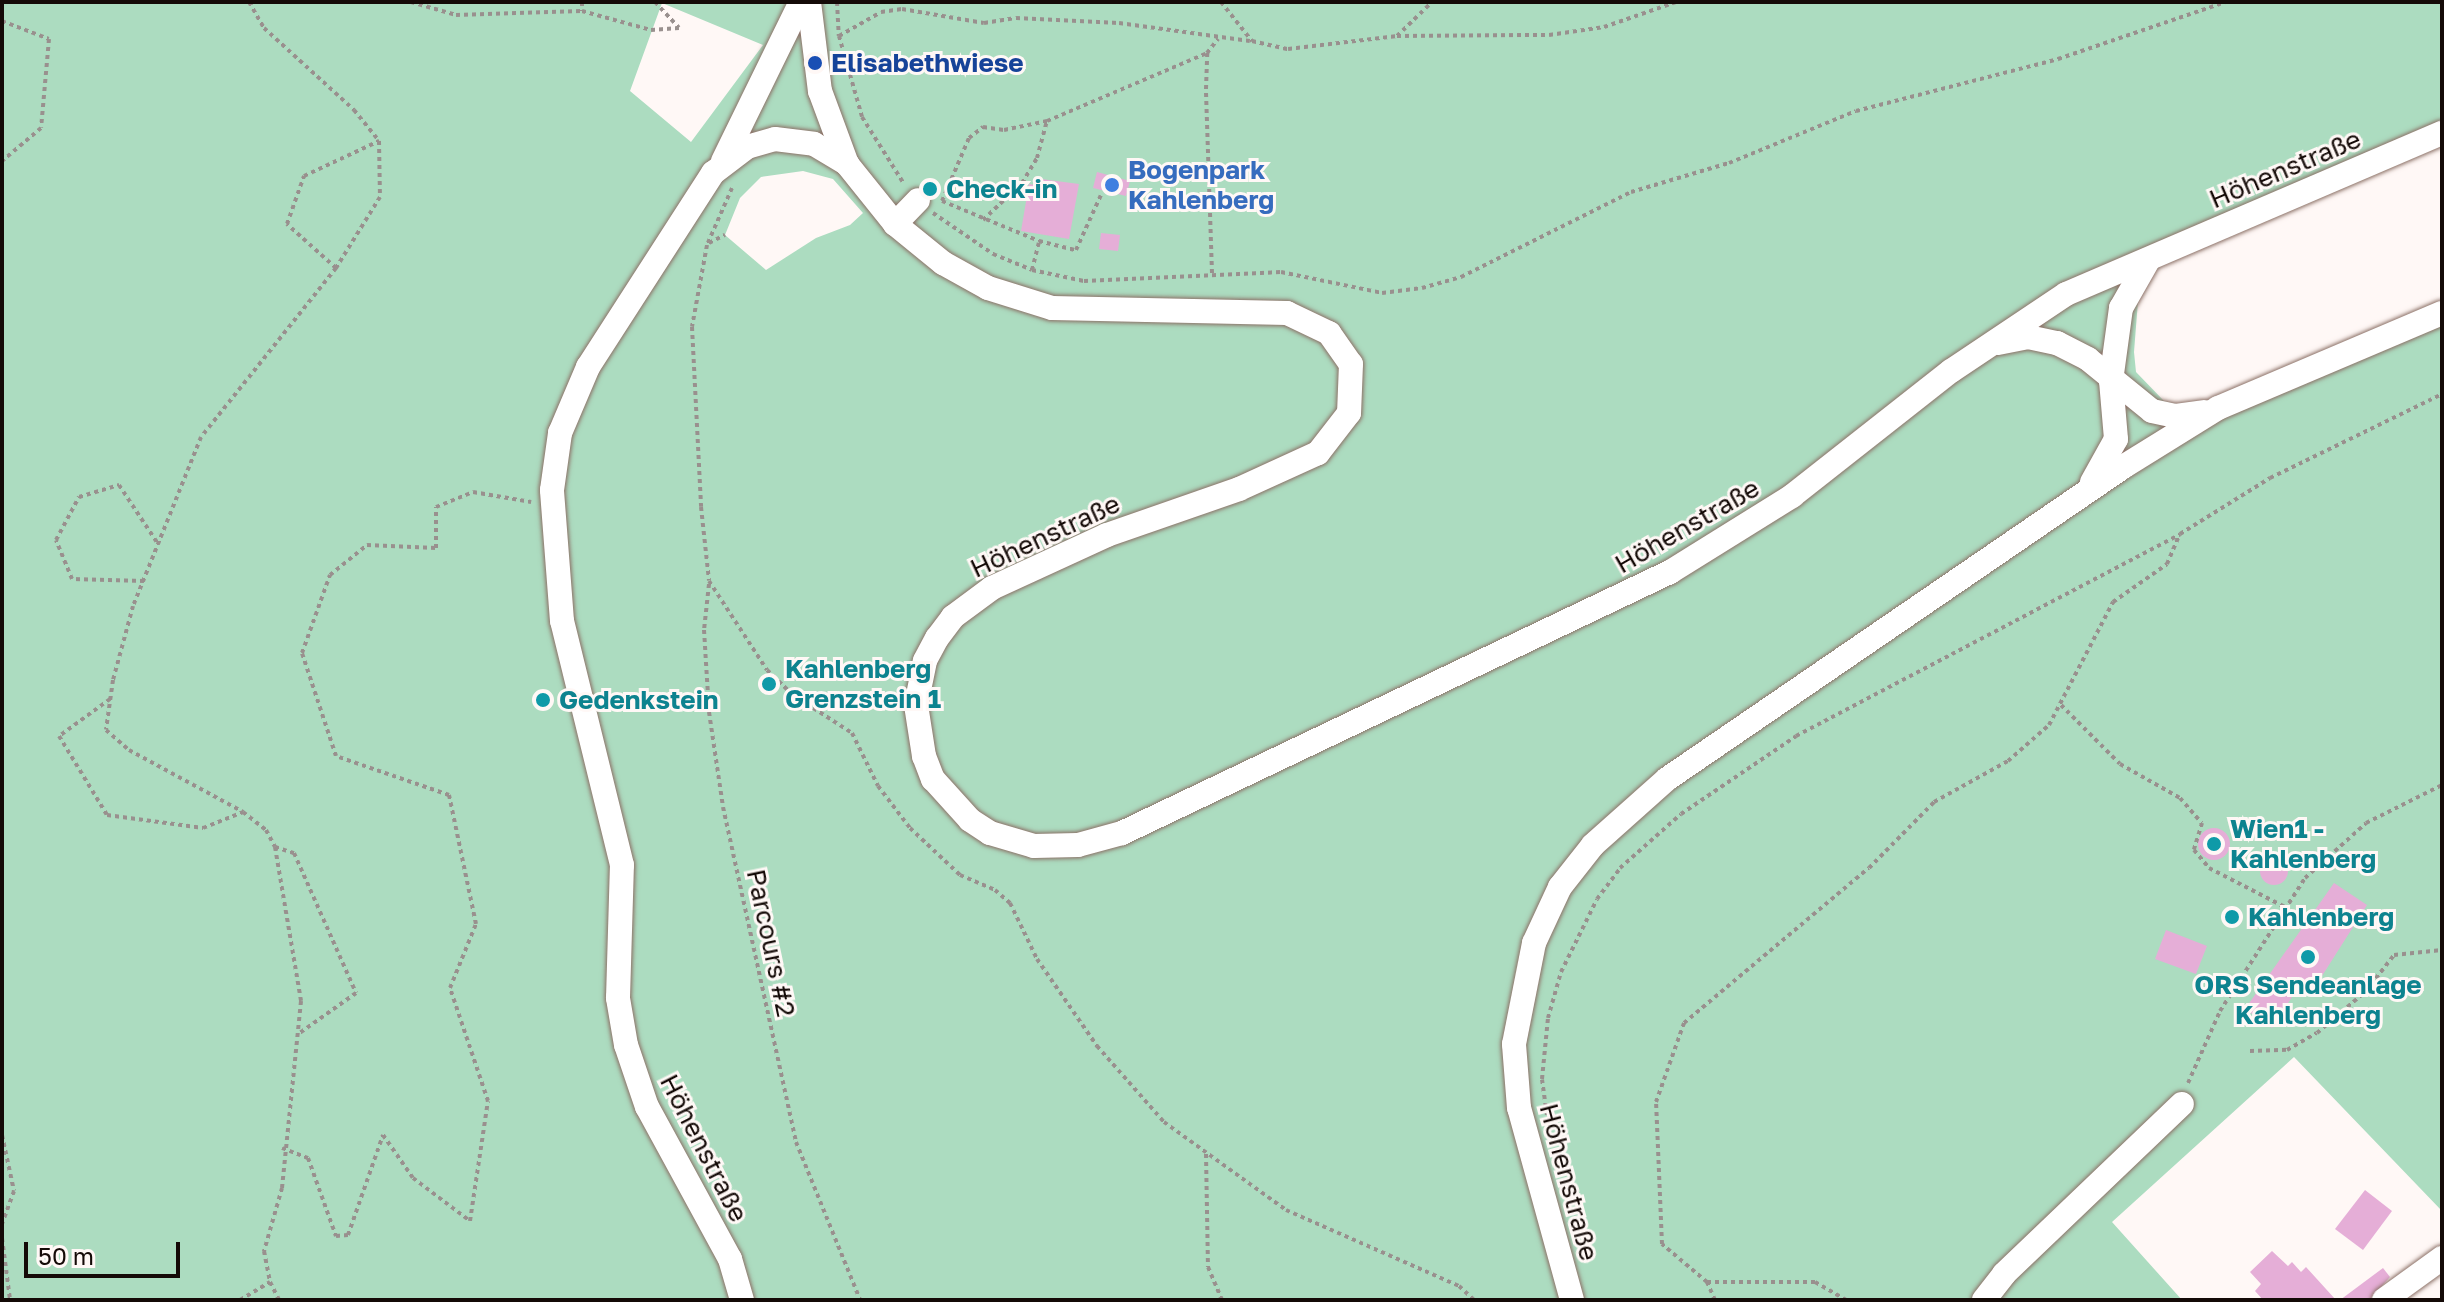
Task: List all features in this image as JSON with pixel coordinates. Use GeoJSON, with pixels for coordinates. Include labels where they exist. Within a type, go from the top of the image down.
{"type":"FeatureCollection","features":[{"type":"Feature","properties":{"kind":"street","name":"Höhenstraße"},"geometry":{"type":"LineString","coordinates":[[742,1300],[730,1259],[647,1107],[626,1045],[618,998],[622,865],[572,677],[556,588],[551,506],[560,433],[588,367],[692,200],[722,163],[801,2]]}},
{"type":"Feature","properties":{"kind":"street","name":"Höhenstraße"},"geometry":{"type":"LineString","coordinates":[[809,2],[820,91],[847,164],[895,224],[965,277],[1011,297],[1098,313],[1287,313],[1329,333],[1351,364],[1349,413],[1318,453],[1239,489],[1107,535],[992,588],[953,617],[937,638],[925,661],[916,705],[924,756],[933,779],[970,820],[990,833],[1034,846],[1078,845],[1122,833],[1670,572],[1792,496],[1977,354],[2066,294],[2442,133]]}},
{"type":"Feature","properties":{"kind":"street","name":"Höhenstraße"},"geometry":{"type":"LineString","coordinates":[[722,163],[747,147],[775,139],[799,140],[847,164]]}},
{"type":"Feature","properties":{"kind":"street"},"geometry":{"type":"LineString","coordinates":[[895,224],[930,200]]}},
{"type":"Feature","properties":{"kind":"street","name":"Höhenstraße"},"geometry":{"type":"LineString","coordinates":[[2050,517],[2093,480],[2112,452],[2117,422],[2111,381],[2121,308],[2134,277],[2151,257]]}},
{"type":"Feature","properties":{"kind":"street","name":"Höhenstraße"},"geometry":{"type":"LineString","coordinates":[[1572,1300],[1519,1108],[1514,1044],[1524,973],[1560,887],[1612,825],[1667,779],[2050,517],[2218,408],[2442,313]]}},
{"type":"Feature","properties":{"kind":"street","name":"Höhenstraße"},"geometry":{"type":"LineString","coordinates":[[1977,354],[2015,339],[2048,340],[2088,359],[2111,381],[2164,414],[2218,408]]}},
{"type":"Feature","properties":{"kind":"street"},"geometry":{"type":"LineString","coordinates":[[1984,1300],[2004,1274],[2182,1104]]}},
{"type":"Feature","properties":{"kind":"street"},"geometry":{"type":"LineString","coordinates":[[2384,1300],[2442,1258]]}},
{"type":"Feature","properties":{"kind":"path"},"geometry":{"type":"LineString","coordinates":[[249,2],[264,28],[354,110],[379,141],[380,197],[336,268],[201,437],[144,581],[110,699],[106,730],[129,750],[243,812],[266,830],[275,847],[301,1001],[282,1148],[282,1188],[264,1251],[270,1282],[279,1300]]}},
{"type":"Feature","properties":{"kind":"path"},"geometry":{"type":"LineString","coordinates":[[411,2],[456,15],[582,11],[651,30],[679,28],[655,2]]}},
{"type":"Feature","properties":{"kind":"path"},"geometry":{"type":"LineString","coordinates":[[582,2],[582,11]]}},
{"type":"Feature","properties":{"kind":"path"},"geometry":{"type":"LineString","coordinates":[[837,2],[839,36],[871,138],[969,240],[1032,270],[1084,281],[1281,272],[1382,293],[1422,288],[1461,277],[1631,192],[1729,163],[1856,111],[2058,59],[2214,3],[2225,2]]}},
{"type":"Feature","properties":{"kind":"path"},"geometry":{"type":"LineString","coordinates":[[1221,2],[1252,41]]}},
{"type":"Feature","properties":{"kind":"path"},"geometry":{"type":"LineString","coordinates":[[1397,36],[1432,2]]}},
{"type":"Feature","properties":{"kind":"path"},"geometry":{"type":"LineString","coordinates":[[839,36],[881,12],[902,9],[984,23],[1016,18],[1119,23],[1218,39],[1252,41],[1288,49],[1397,36],[1549,35],[1604,27],[1676,2]]}},
{"type":"Feature","properties":{"kind":"path"},"geometry":{"type":"LineString","coordinates":[[2,21],[49,39],[41,128],[2,161]]}},
{"type":"Feature","properties":{"kind":"path"},"geometry":{"type":"LineString","coordinates":[[930,200],[969,138],[983,127],[1004,130],[1047,121],[1207,53],[1218,39]]}},
{"type":"Feature","properties":{"kind":"path"},"geometry":{"type":"LineString","coordinates":[[1207,53],[1206,217],[1212,274]]}},
{"type":"Feature","properties":{"kind":"path"},"geometry":{"type":"LineString","coordinates":[[983,220],[1022,183],[1037,158],[1047,121]]}},
{"type":"Feature","properties":{"kind":"path"},"geometry":{"type":"LineString","coordinates":[[336,268],[287,224],[304,176],[379,141]]}},
{"type":"Feature","properties":{"kind":"path","name":"Parcours #2"},"geometry":{"type":"LineString","coordinates":[[722,163],[740,168],[707,245],[692,327],[709,581],[704,630],[709,712],[723,807],[796,1142],[860,1300]]}},
{"type":"Feature","properties":{"kind":"path"},"geometry":{"type":"LineString","coordinates":[[930,200],[1039,241],[1076,250],[1101,195]]}},
{"type":"Feature","properties":{"kind":"path"},"geometry":{"type":"LineString","coordinates":[[707,245],[725,235]]}},
{"type":"Feature","properties":{"kind":"path"},"geometry":{"type":"LineString","coordinates":[[1032,270],[1039,241]]}},
{"type":"Feature","properties":{"kind":"path"},"geometry":{"type":"LineString","coordinates":[[1549,1137],[1542,1079],[1548,1018],[1561,972],[1597,899],[1620,868],[1681,814],[1796,736],[2180,534],[2270,478],[2442,394]]}},
{"type":"Feature","properties":{"kind":"path"},"geometry":{"type":"LineString","coordinates":[[144,581],[72,579],[56,540],[79,497],[119,485],[158,544]]}},
{"type":"Feature","properties":{"kind":"path"},"geometry":{"type":"LineString","coordinates":[[282,1148],[308,1158],[336,1236],[348,1235],[383,1135],[413,1178],[470,1221],[488,1101],[450,988],[476,924],[449,795],[336,756],[302,653],[330,575],[367,545],[436,548],[436,507],[473,492],[551,506]]}},
{"type":"Feature","properties":{"kind":"path"},"geometry":{"type":"LineString","coordinates":[[1715,1300],[1707,1282],[1662,1244],[1656,1102],[1684,1023],[1869,868],[1934,802],[2008,761],[2049,725],[2113,602],[2167,564],[2180,534]]}},
{"type":"Feature","properties":{"kind":"path"},"geometry":{"type":"LineString","coordinates":[[709,581],[779,685],[852,733],[878,786],[910,828],[960,875],[995,890],[1010,903],[1037,959],[1097,1046],[1164,1122],[1286,1210],[1459,1286],[1474,1300]]}},
{"type":"Feature","properties":{"kind":"path"},"geometry":{"type":"LineString","coordinates":[[110,699],[59,736],[107,815],[203,828],[243,812]]}},
{"type":"Feature","properties":{"kind":"path"},"geometry":{"type":"LineString","coordinates":[[2061,705],[2120,764],[2180,798],[2202,823],[2194,850],[2209,868],[2285,907]]}},
{"type":"Feature","properties":{"kind":"path"},"geometry":{"type":"LineString","coordinates":[[2182,1104],[2193,1062],[2305,878],[2366,823],[2442,785]]}},
{"type":"Feature","properties":{"kind":"path"},"geometry":{"type":"LineString","coordinates":[[275,847],[294,853],[356,993],[296,1035]]}},
{"type":"Feature","properties":{"kind":"path"},"geometry":{"type":"LineString","coordinates":[[2250,1051],[2287,1050],[2317,1033],[2366,991],[2394,955],[2442,950]]}},
{"type":"Feature","properties":{"kind":"path"},"geometry":{"type":"LineString","coordinates":[[2,1135],[14,1191],[2,1224]]}},
{"type":"Feature","properties":{"kind":"path"},"geometry":{"type":"LineString","coordinates":[[1206,1154],[1208,1267],[1222,1300]]}},
{"type":"Feature","properties":{"kind":"path"},"geometry":{"type":"LineString","coordinates":[[2,1238],[10,1300]]}},
{"type":"Feature","properties":{"kind":"path"},"geometry":{"type":"LineString","coordinates":[[240,1300],[270,1282]]}},
{"type":"Feature","properties":{"kind":"path"},"geometry":{"type":"LineString","coordinates":[[1707,1282],[1815,1282],[1846,1300]]}},
{"type":"Feature","properties":{"kind":"green space"},"geometry":{"type":"Polygon","coordinates":[[[2,2],[2442,2],[2442,138],[2166,257],[2151,273],[2138,301],[2134,352],[2136,372],[2164,401],[2185,406],[2211,403],[2442,312],[2442,1211],[2294,1057],[2112,1222],[2182,1300],[2,1300],[2,2]],[[662,3],[630,91],[691,142],[763,45],[662,3]],[[803,171],[761,177],[740,198],[725,235],[766,270],[816,238],[850,225],[863,213],[833,179],[803,171]]]}},
{"type":"Feature","properties":{"kind":"building","name":"Bogenpark Kahlenberg"},"geometry":{"type":"Polygon","coordinates":[[[1097,172],[1130,181],[1126,196],[1093,188],[1097,172]]]}},
{"type":"Feature","properties":{"kind":"building"},"geometry":{"type":"Polygon","coordinates":[[[1041,179],[1079,184],[1069,239],[1021,231],[1029,184],[1040,186],[1041,179]]]}},
{"type":"Feature","properties":{"kind":"building"},"geometry":{"type":"Polygon","coordinates":[[[1101,233],[1120,235],[1118,251],[1099,249],[1101,233]]]}},
{"type":"Feature","properties":{"kind":"building","name":"Wien1 - Kahlenberg"},"geometry":{"type":"Polygon","coordinates":[[[2214,828],[2225,833],[2230,844],[2225,855],[2214,860],[2203,855],[2198,844],[2203,833],[2214,828]]]}},
{"type":"Feature","properties":{"kind":"building"},"geometry":{"type":"Polygon","coordinates":[[[2274,857],[2284,861],[2288,871],[2284,881],[2274,885],[2264,881],[2260,871],[2264,861],[2274,857]]]}},
{"type":"Feature","properties":{"kind":"building","name":"ORS Sendeanlage Kahlenberg"},"geometry":{"type":"Polygon","coordinates":[[[2334,883],[2367,905],[2315,987],[2303,980],[2272,1028],[2245,1009],[2334,883]]]}},
{"type":"Feature","properties":{"kind":"building"},"geometry":{"type":"Polygon","coordinates":[[[2166,930],[2207,946],[2196,974],[2155,959],[2166,930]]]}},
{"type":"Feature","properties":{"kind":"building"},"geometry":{"type":"Polygon","coordinates":[[[2365,1190],[2392,1211],[2363,1250],[2335,1229],[2365,1190]]]}},
{"type":"Feature","properties":{"kind":"building"},"geometry":{"type":"Polygon","coordinates":[[[2272,1251],[2288,1266],[2292,1262],[2301,1272],[2306,1267],[2336,1300],[2263,1300],[2255,1291],[2261,1284],[2250,1272],[2272,1251]]]}},
{"type":"Feature","properties":{"kind":"building"},"geometry":{"type":"Polygon","coordinates":[[[2383,1268],[2390,1277],[2369,1300],[2340,1300],[2383,1268]]]}},
{"type":"Feature","properties":{"kind":"place","name":"Elisabethwiese"},"geometry":{"type":"Point","coordinates":[815,63]}},
{"type":"Feature","properties":{"kind":"place","name":"Bogenpark Kahlenberg"},"geometry":{"type":"Point","coordinates":[1112,185]}},
{"type":"Feature","properties":{"kind":"place","name":"Check-in"},"geometry":{"type":"Point","coordinates":[930,189]}},
{"type":"Feature","properties":{"kind":"place","name":"Kahlenberg Grenzstein 1"},"geometry":{"type":"Point","coordinates":[769,684]}},
{"type":"Feature","properties":{"kind":"place","name":"Gedenkstein"},"geometry":{"type":"Point","coordinates":[543,700]}},
{"type":"Feature","properties":{"kind":"place","name":"Wien1 - Kahlenberg"},"geometry":{"type":"Point","coordinates":[2214,844]}},
{"type":"Feature","properties":{"kind":"place","name":"Kahlenberg"},"geometry":{"type":"Point","coordinates":[2232,917]}},
{"type":"Feature","properties":{"kind":"place","name":"ORS Sendeanlage Kahlenberg"},"geometry":{"type":"Point","coordinates":[2308,957]}}]}
